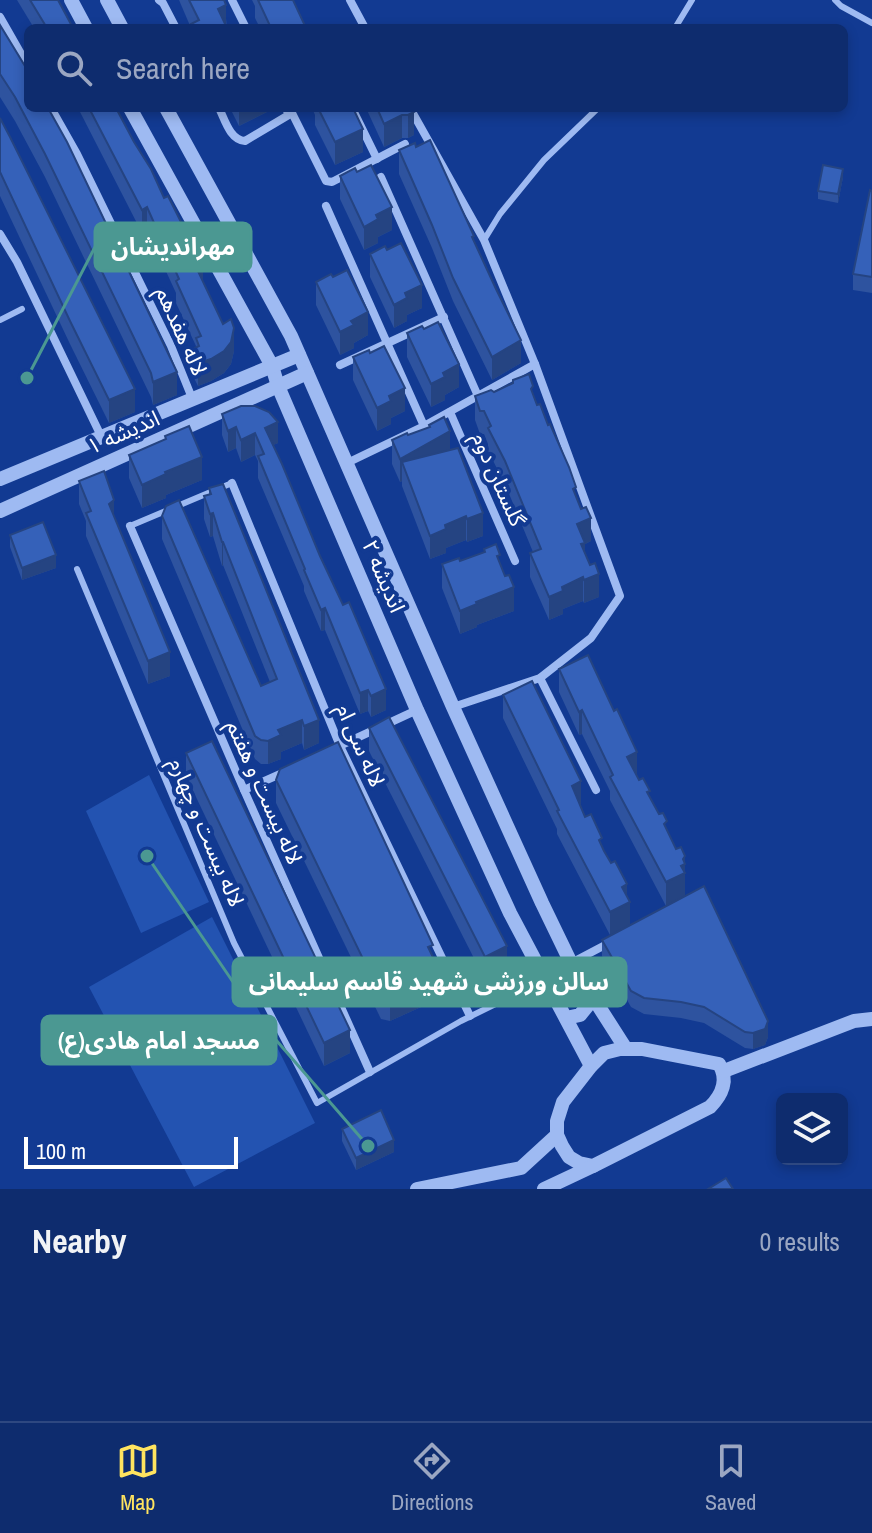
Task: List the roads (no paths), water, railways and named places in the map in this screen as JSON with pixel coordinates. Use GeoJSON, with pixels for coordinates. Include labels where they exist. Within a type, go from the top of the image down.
{"type":"FeatureCollection","features":[{"type":"Feature","properties":{"kind":"street"},"geometry":{"type":"LineString","coordinates":[[71,0],[84,24]]}},
{"type":"Feature","properties":{"kind":"street"},"geometry":{"type":"LineString","coordinates":[[159,0],[174,24]]}},
{"type":"Feature","properties":{"kind":"street"},"geometry":{"type":"LineString","coordinates":[[232,0],[244,24]]}},
{"type":"Feature","properties":{"kind":"street"},"geometry":{"type":"LineString","coordinates":[[350,0],[363,24]]}},
{"type":"Feature","properties":{"kind":"street"},"geometry":{"type":"LineString","coordinates":[[111,1],[120,24]]}},
{"type":"Feature","properties":{"kind":"street"},"geometry":{"type":"LineString","coordinates":[[0,17],[24,59]]}},
{"type":"Feature","properties":{"kind":"street","name":"لاله هفدهم"},"geometry":{"type":"LineString","coordinates":[[53,112],[165,333],[192,398]]}},
{"type":"Feature","properties":{"kind":"street","name":"اندیشه ۲"},"geometry":{"type":"LineString","coordinates":[[132,112],[272,366],[417,710],[510,913],[591,1066]]}},
{"type":"Feature","properties":{"kind":"street","name":"اندیشه ۲"},"geometry":{"type":"LineString","coordinates":[[168,112],[291,336],[453,707],[571,963],[626,1049]]}},
{"type":"Feature","properties":{"kind":"street"},"geometry":{"type":"LineString","coordinates":[[221,112],[234,137],[240,141],[245,141],[288,112]]}},
{"type":"Feature","properties":{"kind":"street"},"geometry":{"type":"LineString","coordinates":[[290,112],[326,181],[332,182],[405,144]]}},
{"type":"Feature","properties":{"kind":"street"},"geometry":{"type":"LineString","coordinates":[[354,112],[377,159]]}},
{"type":"Feature","properties":{"kind":"street"},"geometry":{"type":"LineString","coordinates":[[412,112],[484,240],[535,364],[620,596],[591,638],[540,678],[453,707]]}},
{"type":"Feature","properties":{"kind":"street"},"geometry":{"type":"LineString","coordinates":[[381,177],[478,396]]}},
{"type":"Feature","properties":{"kind":"street"},"geometry":{"type":"LineString","coordinates":[[326,206],[424,426]]}},
{"type":"Feature","properties":{"kind":"street"},"geometry":{"type":"LineString","coordinates":[[0,234],[17,262],[101,436]]}},
{"type":"Feature","properties":{"kind":"street"},"geometry":{"type":"LineString","coordinates":[[397,252],[411,245]]}},
{"type":"Feature","properties":{"kind":"street"},"geometry":{"type":"LineString","coordinates":[[356,272],[370,265]]}},
{"type":"Feature","properties":{"kind":"street"},"geometry":{"type":"LineString","coordinates":[[340,365],[444,317]]}},
{"type":"Feature","properties":{"kind":"street","name":"اندیشه ۱"},"geometry":{"type":"LineString","coordinates":[[0,479],[299,355]]}},
{"type":"Feature","properties":{"kind":"street"},"geometry":{"type":"LineString","coordinates":[[347,463],[424,426],[535,364]]}},
{"type":"Feature","properties":{"kind":"street","name":"اندیشه ۱"},"geometry":{"type":"LineString","coordinates":[[0,511],[307,373]]}},
{"type":"Feature","properties":{"kind":"street","name":"گلستان دوم"},"geometry":{"type":"LineString","coordinates":[[450,412],[515,561]]}},
{"type":"Feature","properties":{"kind":"street","name":"لاله سی ام"},"geometry":{"type":"LineString","coordinates":[[232,483],[340,746],[470,1016]]}},
{"type":"Feature","properties":{"kind":"street","name":"لاله بیست و هفتم"},"geometry":{"type":"LineString","coordinates":[[130,526],[370,1072]]}},
{"type":"Feature","properties":{"kind":"street"},"geometry":{"type":"LineString","coordinates":[[540,678],[596,790]]}},
{"type":"Feature","properties":{"kind":"street"},"geometry":{"type":"LineString","coordinates":[[326,752],[417,710]]}},
{"type":"Feature","properties":{"kind":"street"},"geometry":{"type":"LineString","coordinates":[[244,790],[299,765]]}},
{"type":"Feature","properties":{"kind":"street"},"geometry":{"type":"LineString","coordinates":[[571,963],[624,935]]}},
{"type":"Feature","properties":{"kind":"street"},"geometry":{"type":"LineString","coordinates":[[566,1018],[580,1015],[593,999]]}},
{"type":"Feature","properties":{"kind":"street"},"geometry":{"type":"LineString","coordinates":[[724,1071],[854,1021],[872,1019]]}},
{"type":"Feature","properties":{"kind":"street"},"geometry":{"type":"LineString","coordinates":[[544,1189],[593,1166],[710,1107],[722,1091],[724,1071],[719,1064],[642,1049],[604,1053],[563,1102],[557,1121],[557,1135],[569,1157],[593,1166]]}},
{"type":"Feature","properties":{"kind":"street"},"geometry":{"type":"LineString","coordinates":[[417,1189],[521,1168],[557,1135]]}},
{"type":"Feature","properties":{"kind":"lane"},"geometry":{"type":"LineString","coordinates":[[677,24],[692,0]]}},
{"type":"Feature","properties":{"kind":"lane"},"geometry":{"type":"LineString","coordinates":[[835,0],[872,23]]}},
{"type":"Feature","properties":{"kind":"lane"},"geometry":{"type":"LineString","coordinates":[[484,240],[500,214],[544,160],[594,112]]}},
{"type":"Feature","properties":{"kind":"lane"},"geometry":{"type":"LineString","coordinates":[[0,320],[22,309]]}},
{"type":"Feature","properties":{"kind":"lane"},"geometry":{"type":"LineString","coordinates":[[130,526],[232,483]]}},
{"type":"Feature","properties":{"kind":"lane","name":"لاله بیست و چهارم"},"geometry":{"type":"LineString","coordinates":[[77,569],[234,943],[317,1103],[370,1072]]}},
{"type":"Feature","properties":{"kind":"lane"},"geometry":{"type":"LineString","coordinates":[[370,1072],[516,994]]}},
{"type":"Feature","properties":{"kind":"place","name":"مهراندیشان"},"geometry":{"type":"Point","coordinates":[27,378]}},
{"type":"Feature","properties":{"kind":"place","name":"سالن ورزشی شهید قاسم سلیمانی"},"geometry":{"type":"Point","coordinates":[147,856]}},
{"type":"Feature","properties":{"kind":"place","name":"مسجد امام هادی(ع)"},"geometry":{"type":"Point","coordinates":[368,1146]}}]}
